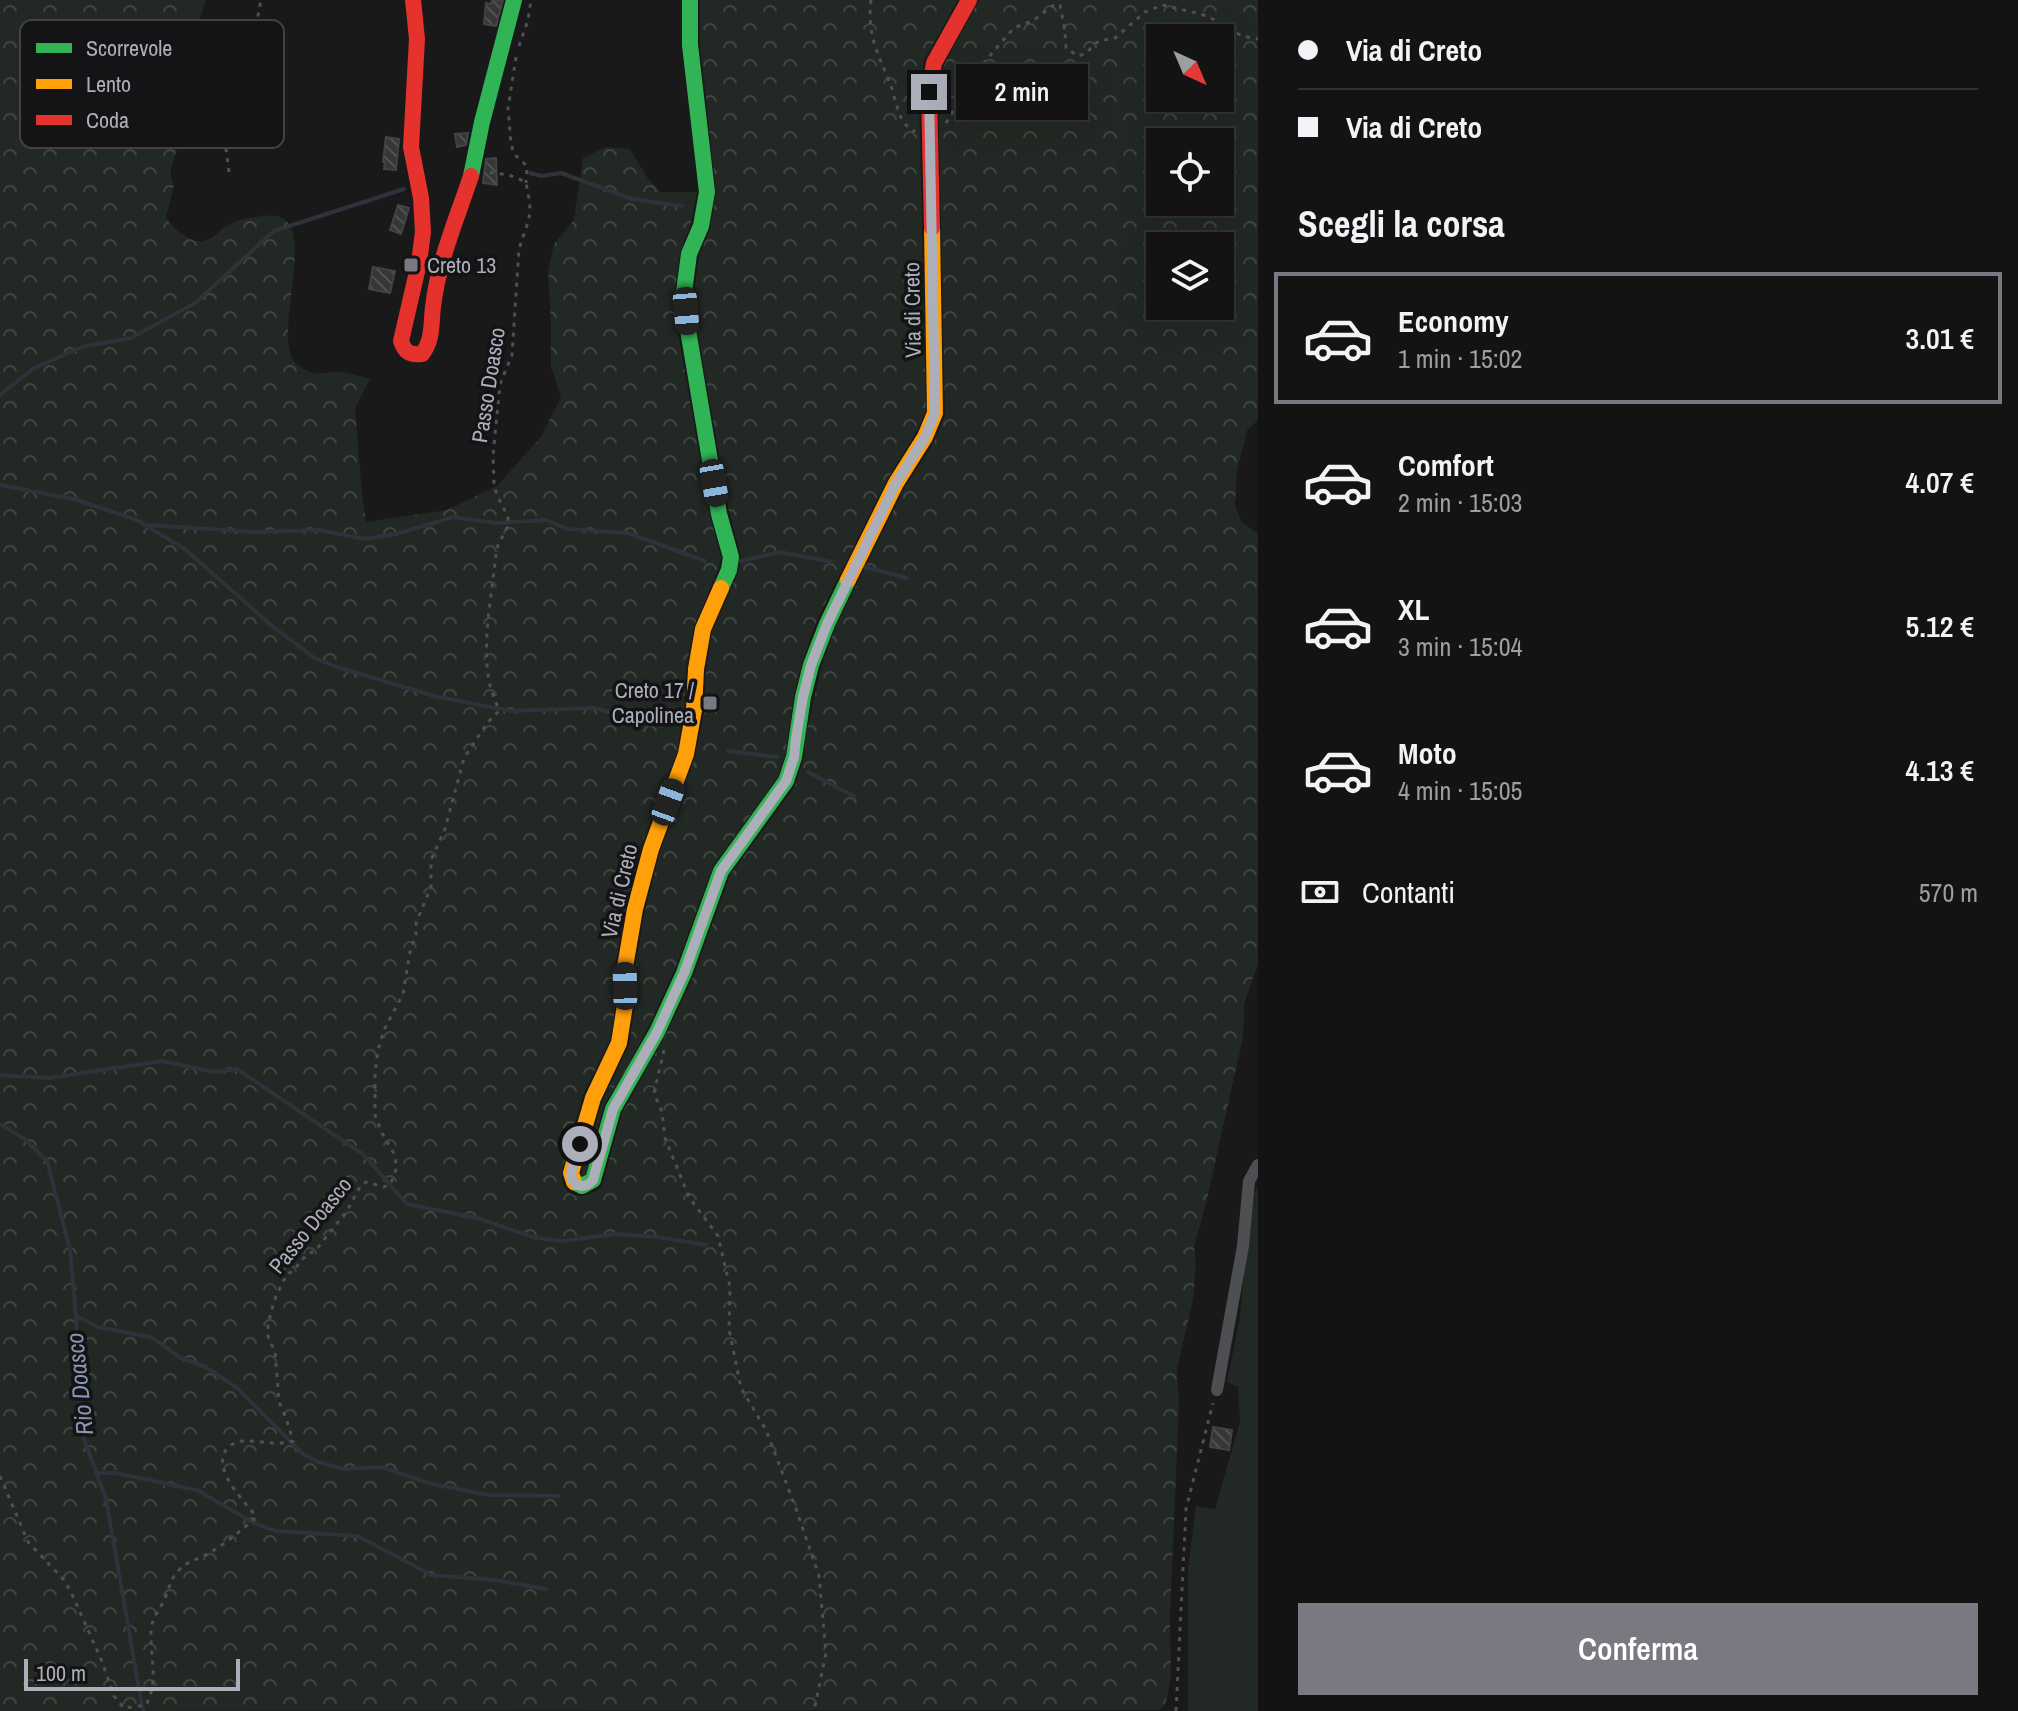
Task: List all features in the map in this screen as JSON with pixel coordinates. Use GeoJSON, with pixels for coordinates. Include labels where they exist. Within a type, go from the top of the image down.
{"type":"FeatureCollection","features":[{"type":"Feature","properties":{"kind":"main road"},"geometry":{"type":"LineString","coordinates":[[413,0],[417,39],[411,147],[419,180],[423,238],[401,341],[404,350],[417,355],[429,346],[440,269],[473,170],[482,122],[514,0]]}},
{"type":"Feature","properties":{"kind":"main road","name":"Via di Creto"},"geometry":{"type":"LineString","coordinates":[[690,0],[690,45],[707,192],[701,226],[689,254],[684,292],[719,514],[731,557],[729,570],[703,629],[686,754],[651,849],[635,909],[625,967],[625,1005],[619,1043],[593,1098],[571,1173],[572,1180],[586,1186],[593,1180],[613,1109],[657,1032],[684,973],[721,871],[786,781],[794,757],[811,665],[827,624],[896,483],[925,437],[935,413],[929,92],[934,63],[969,0]]}},
{"type":"Feature","properties":{"kind":"street"},"geometry":{"type":"LineString","coordinates":[[1217,1390],[1243,1246],[1249,1181],[1258,1165]]}},
{"type":"Feature","properties":{"kind":"path"},"geometry":{"type":"LineString","coordinates":[[257,20],[261,0]]}},
{"type":"Feature","properties":{"kind":"path","name":"Passo Doasco"},"geometry":{"type":"LineString","coordinates":[[0,1476],[28,1542],[70,1590],[114,1696],[124,1708],[146,1705],[152,1686],[151,1627],[170,1584],[189,1561],[208,1554],[256,1516],[226,1477],[222,1461],[225,1452],[239,1441],[283,1444],[293,1441],[279,1402],[275,1351],[267,1332],[276,1296],[287,1274],[307,1254],[315,1251],[347,1211],[361,1185],[366,1182],[384,1187],[396,1175],[393,1152],[375,1115],[378,1050],[384,1030],[403,994],[416,923],[431,887],[431,860],[445,829],[464,758],[499,711],[487,673],[488,626],[496,554],[508,526],[508,517],[494,485],[493,455],[500,384],[512,355],[519,249],[529,219],[530,204],[527,166],[514,154],[508,109],[516,55],[531,0]]}},
{"type":"Feature","properties":{"kind":"path"},"geometry":{"type":"LineString","coordinates":[[871,0],[870,30],[900,114],[914,130],[925,151],[930,149]]}},
{"type":"Feature","properties":{"kind":"path"},"geometry":{"type":"LineString","coordinates":[[945,123],[977,71],[1014,28],[1034,20],[1055,4],[1060,5],[1063,14],[1066,48],[1078,56],[1102,40],[1114,39],[1145,12],[1162,5],[1211,18],[1242,36],[1258,39]]}},
{"type":"Feature","properties":{"kind":"path"},"geometry":{"type":"LineString","coordinates":[[226,148],[229,172]]}},
{"type":"Feature","properties":{"kind":"path"},"geometry":{"type":"LineString","coordinates":[[473,170],[512,174],[526,183]]}},
{"type":"Feature","properties":{"kind":"path"},"geometry":{"type":"LineString","coordinates":[[665,1048],[654,1093],[662,1112],[665,1138],[689,1197],[718,1236],[730,1287],[729,1329],[741,1388],[766,1430],[819,1576],[826,1653],[814,1711]]}},
{"type":"Feature","properties":{"kind":"path"},"geometry":{"type":"LineString","coordinates":[[1176,1711],[1186,1509],[1217,1390]]}},
{"type":"Feature","properties":{"kind":"green space"},"geometry":{"type":"Polygon","coordinates":[[[0,0],[206,0],[200,20],[20,20],[20,148],[177,148],[171,169],[174,185],[166,218],[195,241],[210,239],[239,220],[277,216],[285,220],[292,232],[295,249],[288,339],[291,355],[299,366],[313,373],[342,372],[370,379],[355,408],[366,522],[447,510],[497,486],[541,437],[561,397],[551,366],[548,272],[554,244],[574,220],[583,158],[606,147],[630,149],[648,179],[661,192],[697,192],[691,223],[680,252],[675,291],[678,332],[710,516],[721,557],[694,626],[677,752],[641,846],[626,907],[615,966],[616,1004],[610,1040],[583,1095],[562,1171],[566,1190],[581,1196],[593,1193],[602,1186],[622,1113],[665,1036],[693,977],[730,875],[795,786],[804,758],[805,739],[821,668],[835,628],[905,487],[934,442],[945,415],[938,93],[943,67],[979,0],[1258,0],[1258,420],[1247,430],[1237,470],[1235,505],[1241,521],[1258,534],[1258,964],[1244,1004],[1243,1037],[1194,1247],[1193,1300],[1177,1369],[1179,1403],[1170,1617],[1171,1678],[1165,1706],[1159,1710],[0,1711],[0,0]]]}},
{"type":"Feature","properties":{"kind":"green space"},"geometry":{"type":"Polygon","coordinates":[[[700,0],[958,0],[924,60],[919,91],[926,411],[888,478],[817,620],[802,662],[778,777],[713,866],[675,969],[648,1028],[604,1105],[583,1176],[581,1174],[602,1102],[629,1045],[635,1005],[635,968],[645,911],[660,852],[695,757],[704,712],[712,632],[738,573],[741,556],[729,512],[697,329],[694,292],[699,256],[710,229],[716,192],[700,44],[700,0]]]}},
{"type":"Feature","properties":{"kind":"green space"},"geometry":{"type":"Polygon","coordinates":[[[1258,1188],[1258,1711],[1188,1711],[1188,1568],[1196,1506],[1215,1509],[1240,1422],[1238,1387],[1227,1382],[1240,1317],[1251,1196],[1258,1188]]]}},
{"type":"Feature","properties":{"kind":"building"},"geometry":{"type":"Polygon","coordinates":[[[492,0],[503,0],[496,26],[484,24],[486,3],[491,4],[492,0]]]}},
{"type":"Feature","properties":{"kind":"building"},"geometry":{"type":"Polygon","coordinates":[[[468,133],[466,145],[457,147],[455,134],[468,133]]]}},
{"type":"Feature","properties":{"kind":"building"},"geometry":{"type":"Polygon","coordinates":[[[386,137],[399,139],[396,170],[384,169],[386,137]]]}},
{"type":"Feature","properties":{"kind":"building"},"geometry":{"type":"Polygon","coordinates":[[[496,158],[497,185],[483,183],[486,159],[496,158]]]}},
{"type":"Feature","properties":{"kind":"building"},"geometry":{"type":"Polygon","coordinates":[[[398,205],[409,208],[401,234],[390,230],[398,205]]]}},
{"type":"Feature","properties":{"kind":"building"},"geometry":{"type":"Polygon","coordinates":[[[373,267],[395,271],[390,293],[369,289],[373,267]]]}},
{"type":"Feature","properties":{"kind":"building"},"geometry":{"type":"Polygon","coordinates":[[[1213,1427],[1232,1430],[1229,1450],[1210,1447],[1213,1427]]]}},
{"type":"Feature","properties":{"kind":"waterway"},"geometry":{"type":"LineString","coordinates":[[530,173],[541,176],[561,173],[632,199],[682,206]]}},
{"type":"Feature","properties":{"kind":"waterway"},"geometry":{"type":"LineString","coordinates":[[0,395],[34,368],[82,347],[131,338],[195,303],[274,231],[404,189]]}},
{"type":"Feature","properties":{"kind":"waterway"},"geometry":{"type":"LineString","coordinates":[[0,485],[74,499],[137,520],[186,550],[272,626],[316,659],[340,668],[434,696],[511,711],[594,708],[662,726]]}},
{"type":"Feature","properties":{"kind":"waterway"},"geometry":{"type":"LineString","coordinates":[[147,525],[256,532],[319,530],[364,539],[396,534],[454,517],[496,523],[546,520],[567,529],[628,533],[705,561]]}},
{"type":"Feature","properties":{"kind":"waterway"},"geometry":{"type":"LineString","coordinates":[[741,561],[780,552],[831,562]]}},
{"type":"Feature","properties":{"kind":"waterway"},"geometry":{"type":"LineString","coordinates":[[865,567],[907,578]]}},
{"type":"Feature","properties":{"kind":"waterway"},"geometry":{"type":"LineString","coordinates":[[728,751],[777,757]]}},
{"type":"Feature","properties":{"kind":"waterway"},"geometry":{"type":"LineString","coordinates":[[808,772],[855,797]]}},
{"type":"Feature","properties":{"kind":"waterway"},"geometry":{"type":"LineString","coordinates":[[0,1075],[49,1078],[162,1061],[214,1072],[237,1069],[364,1155],[407,1204],[477,1218],[536,1238],[563,1241],[614,1234],[706,1245]]}},
{"type":"Feature","properties":{"kind":"waterway","name":"Rio Doasco"},"geometry":{"type":"LineString","coordinates":[[0,1124],[26,1140],[47,1161],[70,1250],[81,1431],[106,1499],[144,1711]]}},
{"type":"Feature","properties":{"kind":"waterway"},"geometry":{"type":"LineString","coordinates":[[77,1316],[97,1327],[151,1337],[181,1358],[204,1366],[236,1387],[303,1454],[318,1462],[344,1469],[381,1467],[432,1484],[488,1495],[559,1496]]}},
{"type":"Feature","properties":{"kind":"waterway"},"geometry":{"type":"LineString","coordinates":[[95,1473],[115,1473],[197,1490],[254,1523],[276,1531],[358,1536],[431,1575],[494,1580],[546,1589]]}},
{"type":"Feature","properties":{"kind":"traffic: fast"},"geometry":{"type":"LineString","coordinates":[[471,176],[514,0]]}},
{"type":"Feature","properties":{"kind":"traffic: fast"},"geometry":{"type":"LineString","coordinates":[[690,0],[690,45],[707,192],[701,226],[689,254],[684,292],[719,514],[731,557],[721,588]]}},
{"type":"Feature","properties":{"kind":"traffic: fast"},"geometry":{"type":"LineString","coordinates":[[574,1182],[582,1186],[593,1180],[613,1109],[657,1032],[684,973],[721,871],[786,781],[794,757],[811,665],[848,580]]}},
{"type":"Feature","properties":{"kind":"traffic: slow"},"geometry":{"type":"LineString","coordinates":[[848,580],[935,413],[932,228]]}},
{"type":"Feature","properties":{"kind":"traffic: slow"},"geometry":{"type":"LineString","coordinates":[[574,1182],[571,1173],[593,1098],[619,1043],[625,1005],[625,967],[635,909],[651,849],[686,754],[703,629],[721,588]]}},
{"type":"Feature","properties":{"kind":"traffic: jam"},"geometry":{"type":"LineString","coordinates":[[413,0],[417,39],[411,147],[421,198],[423,232],[401,341],[406,351],[411,353],[422,354],[428,343],[439,273],[471,176]]}},
{"type":"Feature","properties":{"kind":"traffic: jam"},"geometry":{"type":"LineString","coordinates":[[932,228],[929,92],[934,63],[969,0]]}},
{"type":"Feature","properties":{"kind":"place","name":"Creto 13"},"geometry":{"type":"Point","coordinates":[411,265]}},
{"type":"Feature","properties":{"kind":"place","name":"Creto 17 / Capolinea"},"geometry":{"type":"Point","coordinates":[710,703]}},
{"type":"Feature","properties":{"kind":"route"},"geometry":{"type":"LineString","coordinates":[[580,1144],[571,1173],[574,1183],[586,1186],[593,1180],[613,1109],[657,1032],[684,973],[721,871],[786,781],[794,757],[811,665],[827,624],[896,483],[925,437],[935,413],[929,92]]}}]}
